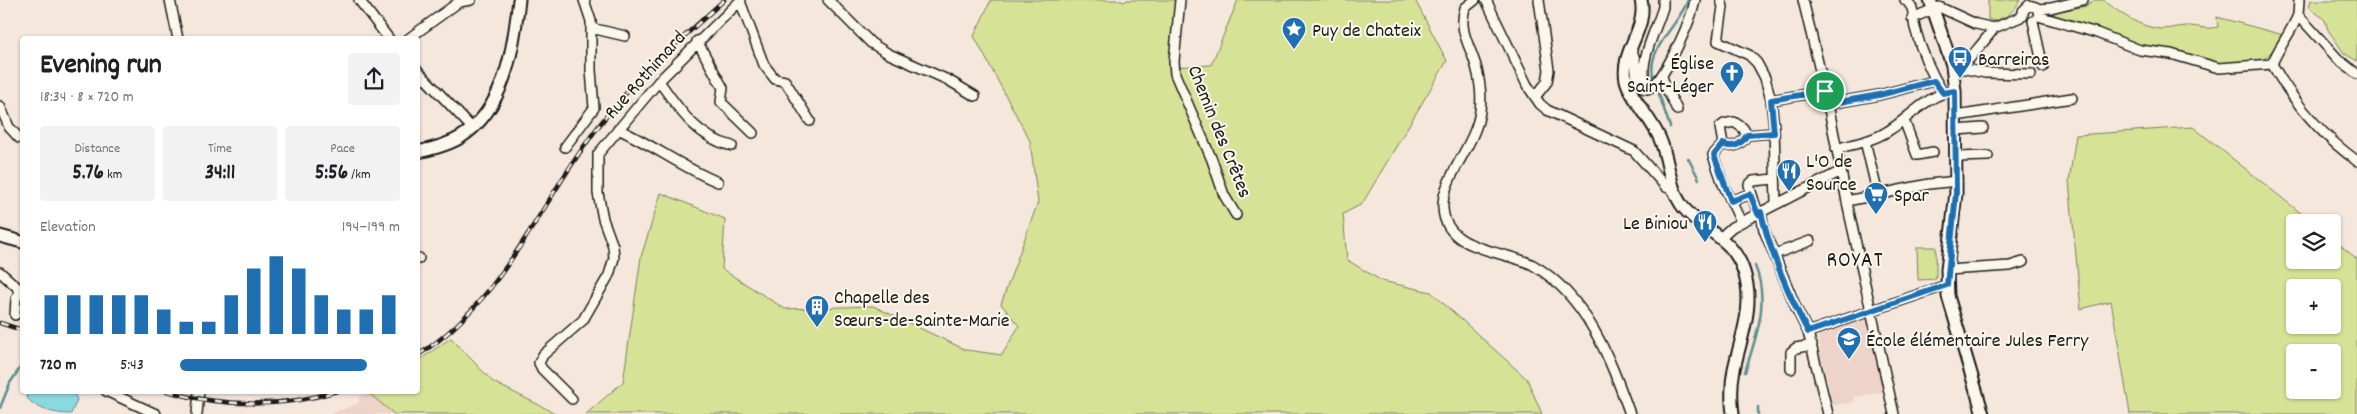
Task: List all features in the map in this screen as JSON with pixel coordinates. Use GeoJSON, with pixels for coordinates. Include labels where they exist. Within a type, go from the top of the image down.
{"type":"FeatureCollection","features":[{"type":"Feature","properties":{"kind":"main road"},"geometry":{"type":"LineString","coordinates":[[420,151],[447,144],[472,128],[490,104],[507,72],[518,0]]}},
{"type":"Feature","properties":{"kind":"main road"},"geometry":{"type":"LineString","coordinates":[[1641,0],[1643,10],[1642,21],[1624,66],[1627,82],[1660,138],[1681,204],[1695,221],[1721,237],[1730,246],[1744,270],[1749,303],[1731,392],[1732,414]]}},
{"type":"Feature","properties":{"kind":"main road"},"geometry":{"type":"LineString","coordinates":[[1931,4],[1957,71],[1955,91],[1957,181],[1947,285],[1951,310],[1983,414]]}},
{"type":"Feature","properties":{"kind":"main road"},"geometry":{"type":"LineString","coordinates":[[0,236],[20,241]]}},
{"type":"Feature","properties":{"kind":"street"},"geometry":{"type":"LineString","coordinates":[[170,0],[177,36]]}},
{"type":"Feature","properties":{"kind":"street"},"geometry":{"type":"LineString","coordinates":[[359,0],[387,36]]}},
{"type":"Feature","properties":{"kind":"street"},"geometry":{"type":"LineString","coordinates":[[412,36],[459,1],[472,0]]}},
{"type":"Feature","properties":{"kind":"street"},"geometry":{"type":"LineString","coordinates":[[565,147],[594,108],[591,70],[591,21],[584,0]]}},
{"type":"Feature","properties":{"kind":"street"},"geometry":{"type":"LineString","coordinates":[[828,0],[871,43],[889,54],[948,80],[975,96]]}},
{"type":"Feature","properties":{"kind":"street","name":"Chemin des Crêtes"},"geometry":{"type":"LineString","coordinates":[[1180,0],[1174,62],[1178,85],[1212,160],[1224,196],[1236,215]]}},
{"type":"Feature","properties":{"kind":"street"},"geometry":{"type":"LineString","coordinates":[[1475,0],[1465,8],[1462,29],[1476,66],[1481,93],[1480,112],[1466,153],[1444,194],[1442,210],[1446,220],[1463,242],[1532,265],[1554,280],[1596,331],[1611,360],[1630,414]]}},
{"type":"Feature","properties":{"kind":"street"},"geometry":{"type":"LineString","coordinates":[[1486,0],[1535,97],[1548,110],[1634,151],[1666,187],[1676,192]]}},
{"type":"Feature","properties":{"kind":"street"},"geometry":{"type":"LineString","coordinates":[[1535,97],[1547,82],[1550,70],[1539,0]]}},
{"type":"Feature","properties":{"kind":"street"},"geometry":{"type":"LineString","coordinates":[[1663,0],[1663,8],[1642,69],[1644,81],[1665,88],[1677,110]]}},
{"type":"Feature","properties":{"kind":"street"},"geometry":{"type":"LineString","coordinates":[[1631,48],[1635,59],[1637,82],[1643,88],[1655,84],[1677,46],[1695,0]]}},
{"type":"Feature","properties":{"kind":"street"},"geometry":{"type":"LineString","coordinates":[[1721,0],[1722,13],[1718,41],[1749,55],[1765,78],[1771,100],[1776,204]]}},
{"type":"Feature","properties":{"kind":"street"},"geometry":{"type":"LineString","coordinates":[[1803,0],[1828,104],[1849,212],[1894,414]]}},
{"type":"Feature","properties":{"kind":"street"},"geometry":{"type":"LineString","coordinates":[[1905,0],[1911,3],[1913,8],[1912,18],[1934,81],[1943,93]]}},
{"type":"Feature","properties":{"kind":"street"},"geometry":{"type":"LineString","coordinates":[[2043,67],[2036,15],[2028,3],[2023,11],[2026,20],[2036,15],[2051,8],[2082,0]]}},
{"type":"Feature","properties":{"kind":"street"},"geometry":{"type":"LineString","coordinates":[[2272,64],[2275,56],[2291,33],[2298,16],[2299,0]]}},
{"type":"Feature","properties":{"kind":"street"},"geometry":{"type":"LineString","coordinates":[[740,1],[764,66],[775,80],[785,81],[810,121]]}},
{"type":"Feature","properties":{"kind":"street","name":"Rue Rothimard"},"geometry":{"type":"LineString","coordinates":[[572,399],[539,363],[543,355],[584,320],[609,275],[614,258],[613,246],[603,219],[598,192],[598,154],[659,80],[740,1]]}},
{"type":"Feature","properties":{"kind":"street"},"geometry":{"type":"LineString","coordinates":[[1912,18],[1928,13],[1931,4],[1976,24],[1994,28],[2024,16]]}},
{"type":"Feature","properties":{"kind":"street"},"geometry":{"type":"LineString","coordinates":[[2036,15],[2096,33],[2140,50],[2171,54],[2219,68],[2239,68],[2272,64]]}},
{"type":"Feature","properties":{"kind":"street"},"geometry":{"type":"LineString","coordinates":[[2298,16],[2339,60],[2357,74]]}},
{"type":"Feature","properties":{"kind":"street"},"geometry":{"type":"LineString","coordinates":[[591,28],[625,36]]}},
{"type":"Feature","properties":{"kind":"street"},"geometry":{"type":"LineString","coordinates":[[1957,71],[1980,44],[1989,38],[1994,28]]}},
{"type":"Feature","properties":{"kind":"street"},"geometry":{"type":"LineString","coordinates":[[697,41],[723,88],[721,102],[753,133]]}},
{"type":"Feature","properties":{"kind":"street"},"geometry":{"type":"LineString","coordinates":[[2272,64],[2291,96],[2306,114],[2338,147],[2357,161]]}},
{"type":"Feature","properties":{"kind":"street"},"geometry":{"type":"LineString","coordinates":[[1957,71],[2031,74]]}},
{"type":"Feature","properties":{"kind":"street"},"geometry":{"type":"LineString","coordinates":[[420,73],[472,128]]}},
{"type":"Feature","properties":{"kind":"street"},"geometry":{"type":"LineString","coordinates":[[659,80],[675,104],[706,136],[715,142],[732,146]]}},
{"type":"Feature","properties":{"kind":"street"},"geometry":{"type":"LineString","coordinates":[[1828,104],[1879,95],[1934,81]]}},
{"type":"Feature","properties":{"kind":"street"},"geometry":{"type":"LineString","coordinates":[[1771,100],[1825,91]]}},
{"type":"Feature","properties":{"kind":"street"},"geometry":{"type":"LineString","coordinates":[[1836,149],[1887,132],[1923,104],[1943,93],[1955,91]]}},
{"type":"Feature","properties":{"kind":"street"},"geometry":{"type":"LineString","coordinates":[[1956,116],[2072,98]]}},
{"type":"Feature","properties":{"kind":"street"},"geometry":{"type":"LineString","coordinates":[[0,106],[9,127],[19,138]]}},
{"type":"Feature","properties":{"kind":"street"},"geometry":{"type":"LineString","coordinates":[[1904,120],[1917,155],[1933,152]]}},
{"type":"Feature","properties":{"kind":"street"},"geometry":{"type":"LineString","coordinates":[[1742,222],[1731,201],[1714,155],[1723,144],[1720,127],[1724,124],[1734,122],[1743,128],[1747,135]]}},
{"type":"Feature","properties":{"kind":"street"},"geometry":{"type":"LineString","coordinates":[[1956,130],[1983,128]]}},
{"type":"Feature","properties":{"kind":"street"},"geometry":{"type":"LineString","coordinates":[[618,129],[644,141],[687,169],[718,182]]}},
{"type":"Feature","properties":{"kind":"street"},"geometry":{"type":"LineString","coordinates":[[1747,135],[1774,133]]}},
{"type":"Feature","properties":{"kind":"street"},"geometry":{"type":"LineString","coordinates":[[1723,144],[1728,146],[1738,145],[1743,142],[1747,135]]}},
{"type":"Feature","properties":{"kind":"street"},"geometry":{"type":"LineString","coordinates":[[1865,140],[1878,195]]}},
{"type":"Feature","properties":{"kind":"street"},"geometry":{"type":"LineString","coordinates":[[1957,157],[1988,156]]}},
{"type":"Feature","properties":{"kind":"street"},"geometry":{"type":"LineString","coordinates":[[1721,237],[1732,227],[1841,171]]}},
{"type":"Feature","properties":{"kind":"street"},"geometry":{"type":"LineString","coordinates":[[1775,179],[1753,181],[1750,185],[1750,194],[1760,213],[1764,230],[1808,332],[1828,414]]}},
{"type":"Feature","properties":{"kind":"street"},"geometry":{"type":"LineString","coordinates":[[1847,201],[1957,181]]}},
{"type":"Feature","properties":{"kind":"street"},"geometry":{"type":"LineString","coordinates":[[1731,201],[1750,194]]}},
{"type":"Feature","properties":{"kind":"street"},"geometry":{"type":"LineString","coordinates":[[1774,254],[1810,241]]}},
{"type":"Feature","properties":{"kind":"street"},"geometry":{"type":"LineString","coordinates":[[1947,270],[2010,266],[2023,262]]}},
{"type":"Feature","properties":{"kind":"street"},"geometry":{"type":"LineString","coordinates":[[0,272],[17,287],[19,294],[16,299],[15,315]]}},
{"type":"Feature","properties":{"kind":"street"},"geometry":{"type":"LineString","coordinates":[[1808,332],[1947,285]]}},
{"type":"Feature","properties":{"kind":"street"},"geometry":{"type":"LineString","coordinates":[[1791,369],[1791,352],[1796,348],[1812,345]]}},
{"type":"Feature","properties":{"kind":"street"},"geometry":{"type":"LineString","coordinates":[[113,394],[156,414]]}},
{"type":"Feature","properties":{"kind":"street"},"geometry":{"type":"LineString","coordinates":[[197,414],[199,394]]}},
{"type":"Feature","properties":{"kind":"shaded area","name":"École élémentaire Jules Ferry"},"geometry":{"type":"Polygon","coordinates":[[[1865,317],[1868,319],[1884,392],[1854,397],[1855,402],[1833,405],[1831,398],[1828,398],[1827,393],[1830,392],[1820,352],[1818,334],[1865,317]]]}},
{"type":"Feature","properties":{"kind":"shaded area"},"geometry":{"type":"Polygon","coordinates":[[[369,394],[394,414],[330,414],[359,403],[359,397],[369,394]]]}},
{"type":"Feature","properties":{"kind":"green space"},"geometry":{"type":"Polygon","coordinates":[[[991,0],[1119,0],[1124,2],[1127,0],[1177,0],[1173,67],[1211,65],[1238,0],[1415,0],[1447,61],[1362,204],[1343,214],[1347,260],[1382,281],[1431,292],[1527,379],[1542,414],[586,414],[623,382],[641,257],[661,193],[725,219],[722,269],[785,309],[873,306],[966,350],[1002,355],[1019,326],[1001,304],[1038,202],[1030,141],[974,36],[991,0]]]}},
{"type":"Feature","properties":{"kind":"green space"},"geometry":{"type":"Polygon","coordinates":[[[1988,0],[2020,0],[2010,14],[1994,21],[1988,19],[1988,0]]]}},
{"type":"Feature","properties":{"kind":"green space"},"geometry":{"type":"Polygon","coordinates":[[[2095,0],[2104,0],[2131,19],[2155,28],[2166,29],[2187,26],[2213,28],[2218,27],[2217,17],[2283,35],[2264,59],[2247,66],[2233,67],[2211,64],[2156,51],[2055,19],[2054,12],[2087,6],[2095,0]]]}},
{"type":"Feature","properties":{"kind":"green space"},"geometry":{"type":"Polygon","coordinates":[[[2311,0],[2357,0],[2357,61],[2344,53],[2328,30],[2325,20],[2309,7],[2311,0]]]}},
{"type":"Feature","properties":{"kind":"green space"},"geometry":{"type":"Polygon","coordinates":[[[2193,127],[2302,214],[2286,214],[2286,269],[2341,269],[2341,246],[2357,259],[2357,414],[2130,414],[2111,301],[2081,309],[2069,181],[2076,135],[2193,127]]]}},
{"type":"Feature","properties":{"kind":"green space"},"geometry":{"type":"Polygon","coordinates":[[[1917,247],[1936,247],[1936,279],[1918,280],[1917,247]]]}},
{"type":"Feature","properties":{"kind":"green space"},"geometry":{"type":"Polygon","coordinates":[[[451,338],[493,382],[557,414],[394,414],[370,394],[420,394],[420,360],[451,338]]]}},
{"type":"Feature","properties":{"kind":"water"},"geometry":{"type":"Polygon","coordinates":[[[27,394],[72,394],[77,400],[71,414],[53,412],[41,408],[26,397],[27,394]]]}},
{"type":"Feature","properties":{"kind":"waterway"},"geometry":{"type":"LineString","coordinates":[[1654,80],[1652,69],[1658,48],[1684,10],[1688,0]]}},
{"type":"Feature","properties":{"kind":"waterway"},"geometry":{"type":"LineString","coordinates":[[1656,85],[1670,127]]}},
{"type":"Feature","properties":{"kind":"waterway"},"geometry":{"type":"LineString","coordinates":[[1688,158],[1699,179]]}},
{"type":"Feature","properties":{"kind":"waterway"},"geometry":{"type":"LineString","coordinates":[[1745,372],[1760,319],[1761,293],[1755,266]]}},
{"type":"Feature","properties":{"kind":"waterway"},"geometry":{"type":"LineString","coordinates":[[0,408],[10,383],[20,368]]}},
{"type":"Feature","properties":{"kind":"waterway"},"geometry":{"type":"LineString","coordinates":[[1758,407],[1758,414]]}},
{"type":"Feature","properties":{"kind":"railway"},"geometry":{"type":"LineString","coordinates":[[420,353],[448,332],[475,307],[498,278],[579,153],[615,106],[660,59],[724,0]]}},
{"type":"Feature","properties":{"kind":"railway"},"geometry":{"type":"LineString","coordinates":[[0,323],[20,329]]}},
{"type":"Feature","properties":{"kind":"railway"},"geometry":{"type":"LineString","coordinates":[[180,394],[230,403],[274,403],[326,394]]}},
{"type":"Feature","properties":{"kind":"place","name":"Puy de Chateix"},"geometry":{"type":"Point","coordinates":[1294,50]}},
{"type":"Feature","properties":{"kind":"place","name":"Barreiras"},"geometry":{"type":"Point","coordinates":[1960,79]}},
{"type":"Feature","properties":{"kind":"place","name":"Église Saint-Léger"},"geometry":{"type":"Point","coordinates":[1732,94]}},
{"type":"Feature","properties":{"kind":"place","name":"L'O de Source"},"geometry":{"type":"Point","coordinates":[1789,192]}},
{"type":"Feature","properties":{"kind":"place","name":"Spar"},"geometry":{"type":"Point","coordinates":[1876,215]}},
{"type":"Feature","properties":{"kind":"place","name":"Le Biniou"},"geometry":{"type":"Point","coordinates":[1705,243]}},
{"type":"Feature","properties":{"kind":"place","name":"Chapelle des Sœurs-de-Sainte-Marie"},"geometry":{"type":"Point","coordinates":[817,328]}},
{"type":"Feature","properties":{"kind":"place","name":"École élémentaire Jules Ferry"},"geometry":{"type":"Point","coordinates":[1849,360]}},
{"type":"Feature","properties":{"kind":"district","name":"ROYAT"},"geometry":{"type":"Point","coordinates":[1855,258]}},
{"type":"Feature","properties":{"kind":"route"},"geometry":{"type":"LineString","coordinates":[[1934,81],[1943,93],[1955,91],[1956,193],[1947,285],[1808,332],[1764,230],[1761,212],[1758,214],[1750,194],[1731,201],[1723,184],[1714,155],[1723,144],[1728,146],[1738,145],[1743,142],[1747,135],[1774,133],[1771,100],[1825,91],[1828,104],[1879,95],[1934,81]]}}]}
